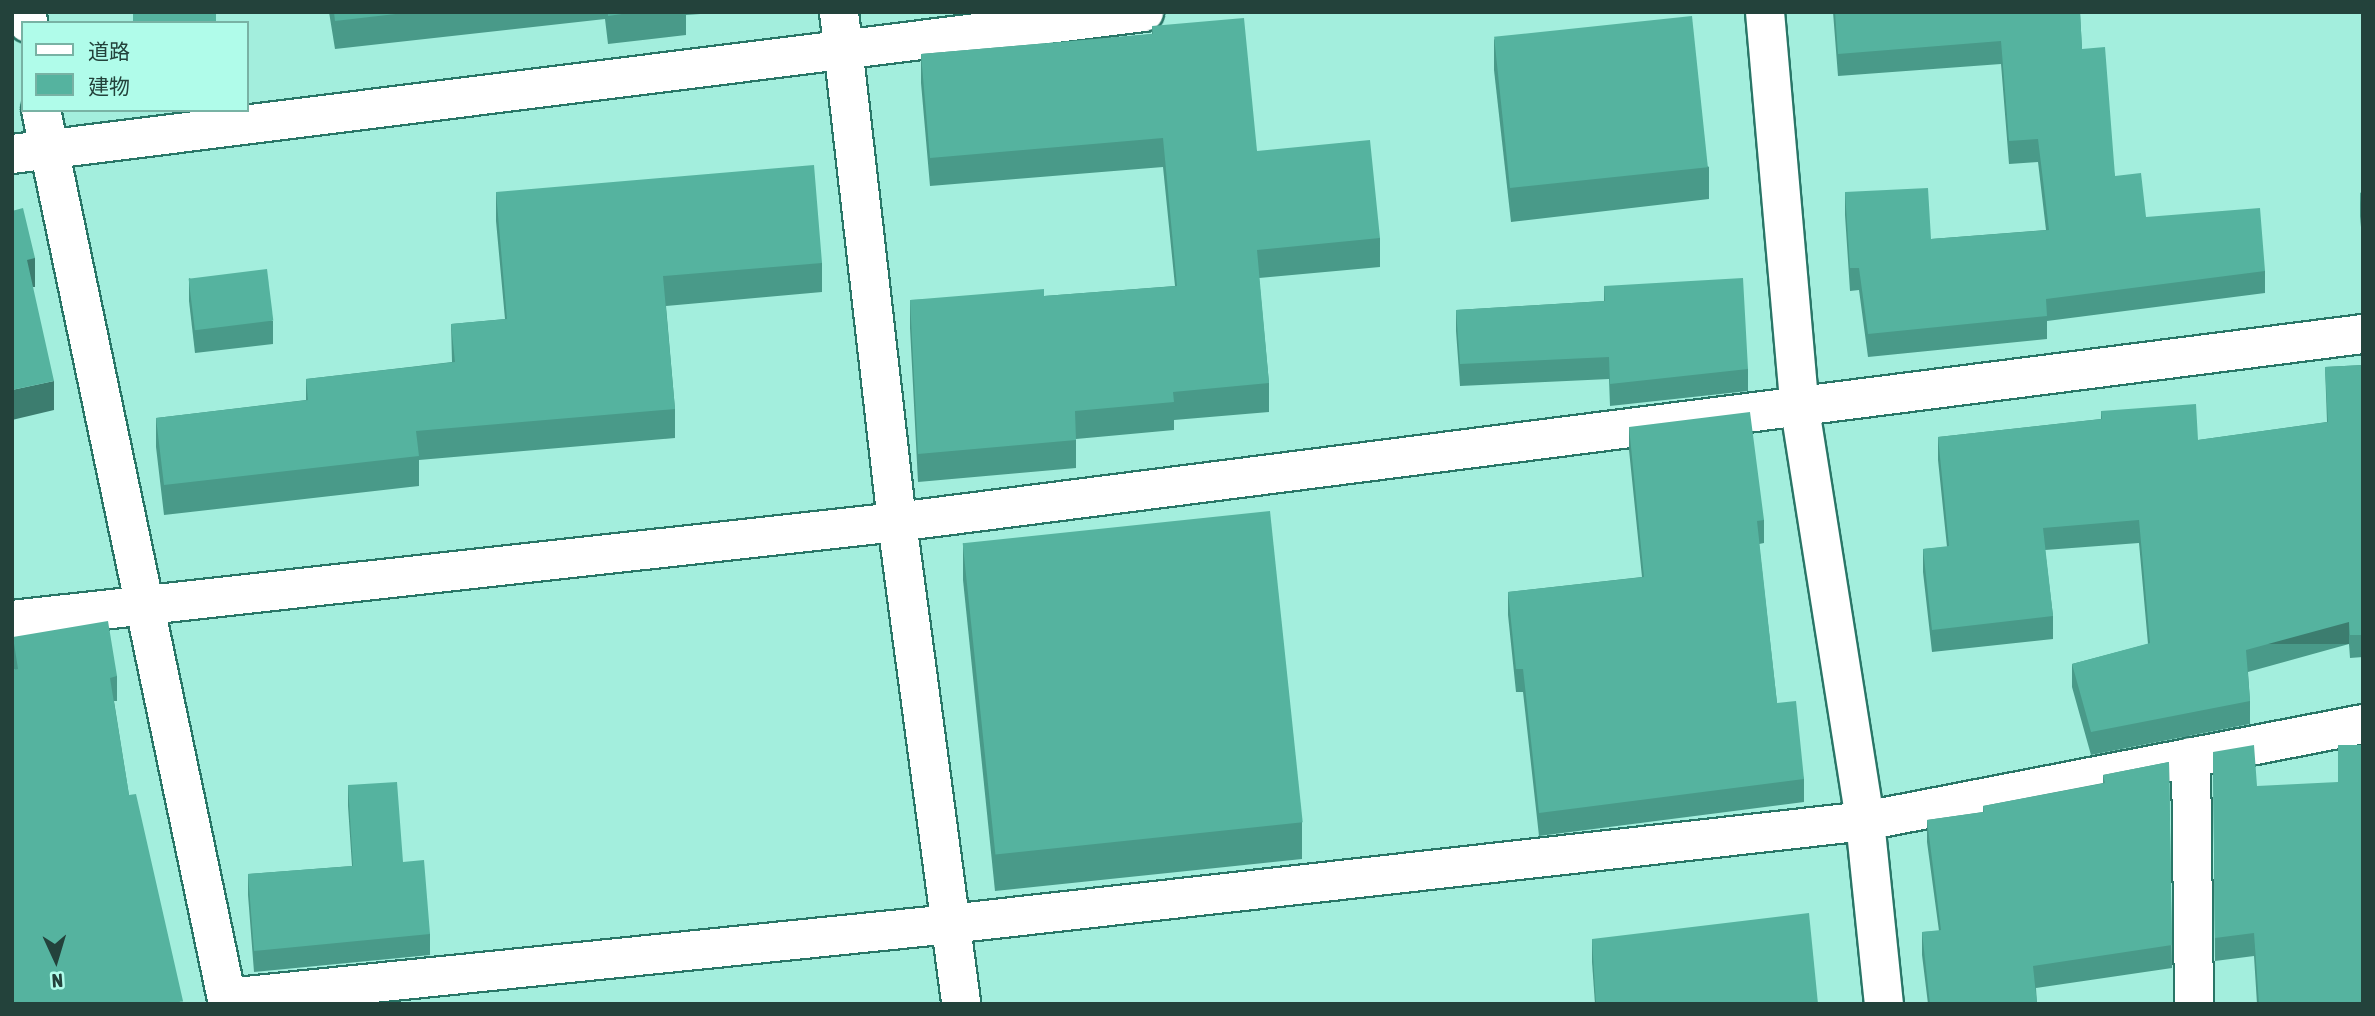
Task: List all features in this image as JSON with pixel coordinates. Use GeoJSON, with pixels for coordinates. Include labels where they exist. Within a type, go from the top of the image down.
{"type":"FeatureCollection","features":[{"type":"Feature","properties":{"kind":"street"},"geometry":{"type":"LineString","coordinates":[[29,152],[841,30],[1144,12]]}},
{"type":"Feature","properties":{"kind":"street"},"geometry":{"type":"LineString","coordinates":[[1765,12],[1799,403],[1865,821],[1884,1004]]}},
{"type":"Feature","properties":{"kind":"street"},"geometry":{"type":"LineString","coordinates":[[841,30],[897,522],[961,1004]]}},
{"type":"Feature","properties":{"kind":"street"},"geometry":{"type":"LineString","coordinates":[[40,112],[29,152],[143,603],[227,1001],[950,924],[1865,821],[2363,724]]}},
{"type":"Feature","properties":{"kind":"street"},"geometry":{"type":"LineString","coordinates":[[12,620],[143,603],[897,522],[1799,403],[2363,334]]}},
{"type":"Feature","properties":{"kind":"street"},"geometry":{"type":"LineString","coordinates":[[2191,757],[2194,1004]]}},
{"type":"Feature","properties":{"kind":"building"},"geometry":{"type":"Polygon","coordinates":[[[133,12],[216,12],[216,21],[133,21],[133,12]]]}},
{"type":"Feature","properties":{"kind":"building"},"geometry":{"type":"Polygon","coordinates":[[[334,12],[413,12],[335,21],[334,12]]]}},
{"type":"Feature","properties":{"kind":"building"},"geometry":{"type":"Polygon","coordinates":[[[608,12],[636,12],[608,16],[608,12]]]}},
{"type":"Feature","properties":{"kind":"building"},"geometry":{"type":"Polygon","coordinates":[[[1835,12],[2080,12],[2082,49],[2105,47],[2115,176],[2141,173],[2146,217],[2260,208],[2265,271],[2046,299],[2047,316],[1868,334],[1859,268],[1850,268],[1845,192],[1928,188],[1931,239],[2049,230],[2038,139],[2009,141],[2001,41],[1838,54],[1835,12]]]}},
{"type":"Feature","properties":{"kind":"building"},"geometry":{"type":"Polygon","coordinates":[[[1692,16],[1708,167],[1510,188],[1494,37],[1692,16]]]}},
{"type":"Feature","properties":{"kind":"building"},"geometry":{"type":"Polygon","coordinates":[[[1244,18],[1257,151],[1370,140],[1380,238],[1257,250],[1269,383],[1173,392],[1174,402],[1075,411],[1076,440],[918,454],[910,300],[1044,289],[1044,296],[1177,286],[1163,138],[930,158],[921,54],[1153,34],[1152,26],[1244,18]]]}},
{"type":"Feature","properties":{"kind":"building"},"geometry":{"type":"Polygon","coordinates":[[[814,165],[822,263],[663,276],[675,409],[416,431],[419,456],[164,485],[156,418],[308,400],[306,379],[455,362],[451,324],[507,319],[496,192],[814,165]]]}},
{"type":"Feature","properties":{"kind":"building"},"geometry":{"type":"Polygon","coordinates":[[[2363,192],[2363,227],[2360,193],[2363,192]]]}},
{"type":"Feature","properties":{"kind":"building"},"geometry":{"type":"Polygon","coordinates":[[[23,208],[35,258],[27,260],[54,381],[12,390],[12,211],[23,208]]]}},
{"type":"Feature","properties":{"kind":"building"},"geometry":{"type":"Polygon","coordinates":[[[267,269],[273,321],[195,330],[189,279],[267,269]]]}},
{"type":"Feature","properties":{"kind":"building"},"geometry":{"type":"Polygon","coordinates":[[[1743,278],[1748,369],[1610,384],[1609,357],[1460,364],[1456,310],[1605,301],[1604,286],[1743,278]]]}},
{"type":"Feature","properties":{"kind":"building"},"geometry":{"type":"Polygon","coordinates":[[[2363,365],[2363,635],[2350,635],[2349,622],[2246,650],[2250,701],[2091,732],[2072,664],[2150,643],[2139,520],[2043,528],[2053,616],[1932,630],[1923,549],[1949,546],[1938,437],[2102,419],[2101,411],[2196,404],[2198,440],[2328,422],[2325,367],[2363,365]]]}},
{"type":"Feature","properties":{"kind":"building"},"geometry":{"type":"Polygon","coordinates":[[[1750,412],[1764,520],[1757,521],[1777,703],[1796,701],[1804,779],[1539,813],[1523,669],[1516,669],[1508,592],[1644,577],[1629,427],[1750,412]]]}},
{"type":"Feature","properties":{"kind":"building"},"geometry":{"type":"Polygon","coordinates":[[[1270,511],[1303,822],[995,855],[963,543],[1270,511]]]}},
{"type":"Feature","properties":{"kind":"building"},"geometry":{"type":"Polygon","coordinates":[[[108,621],[117,676],[110,678],[129,795],[136,794],[183,1001],[172,1004],[12,1004],[12,670],[18,669],[13,637],[108,621]]]}},
{"type":"Feature","properties":{"kind":"building"},"geometry":{"type":"Polygon","coordinates":[[[2254,745],[2257,786],[2338,782],[2338,745],[2363,745],[2363,1004],[2259,1004],[2254,933],[2215,938],[2213,752],[2254,745]]]}},
{"type":"Feature","properties":{"kind":"building"},"geometry":{"type":"Polygon","coordinates":[[[2169,762],[2172,945],[2033,966],[2037,1004],[1930,1004],[1922,932],[1941,930],[1927,820],[1984,812],[1983,806],[2105,783],[2103,775],[2169,762]]]}},
{"type":"Feature","properties":{"kind":"building"},"geometry":{"type":"Polygon","coordinates":[[[397,782],[403,862],[424,860],[430,934],[254,951],[248,874],[353,866],[348,785],[397,782]]]}},
{"type":"Feature","properties":{"kind":"building"},"geometry":{"type":"Polygon","coordinates":[[[1809,913],[1818,1004],[1596,1004],[1592,939],[1809,913]]]}}]}
